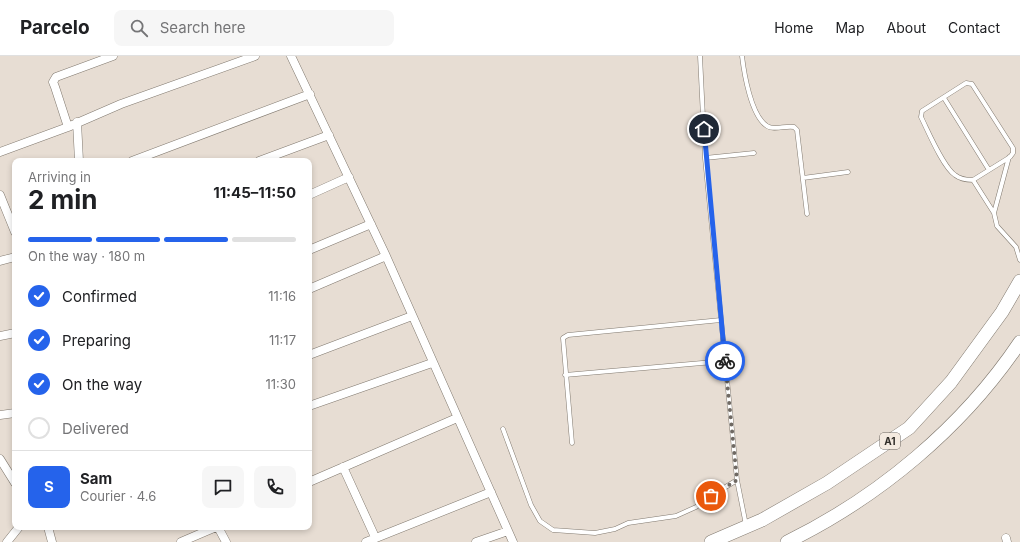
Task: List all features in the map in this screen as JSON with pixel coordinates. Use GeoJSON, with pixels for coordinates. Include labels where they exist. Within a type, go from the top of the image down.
{"type":"FeatureCollection","features":[{"type":"Feature","properties":{"kind":"main road","name":"A1"},"geometry":{"type":"LineString","coordinates":[[710,542],[762,520],[827,483],[908,428],[951,382],[1002,312],[1020,281]]}},
{"type":"Feature","properties":{"kind":"main road","name":"A1"},"geometry":{"type":"LineString","coordinates":[[787,542],[856,502],[887,481],[922,452],[974,402],[1008,360],[1020,342]]}},
{"type":"Feature","properties":{"kind":"street"},"geometry":{"type":"LineString","coordinates":[[68,127],[53,82],[56,77],[112,56]]}},
{"type":"Feature","properties":{"kind":"street"},"geometry":{"type":"LineString","coordinates":[[0,152],[68,127],[120,104],[255,56]]}},
{"type":"Feature","properties":{"kind":"street"},"geometry":{"type":"LineString","coordinates":[[291,56],[386,256],[513,542]]}},
{"type":"Feature","properties":{"kind":"street"},"geometry":{"type":"LineString","coordinates":[[140,158],[310,94]]}},
{"type":"Feature","properties":{"kind":"street"},"geometry":{"type":"LineString","coordinates":[[77,122],[79,158]]}},
{"type":"Feature","properties":{"kind":"street"},"geometry":{"type":"LineString","coordinates":[[267,158],[329,135]]}},
{"type":"Feature","properties":{"kind":"street"},"geometry":{"type":"LineString","coordinates":[[312,194],[349,177]]}},
{"type":"Feature","properties":{"kind":"street"},"geometry":{"type":"LineString","coordinates":[[0,196],[12,225]]}},
{"type":"Feature","properties":{"kind":"street"},"geometry":{"type":"LineString","coordinates":[[312,249],[371,224]]}},
{"type":"Feature","properties":{"kind":"street"},"geometry":{"type":"LineString","coordinates":[[312,288],[386,256]]}},
{"type":"Feature","properties":{"kind":"street"},"geometry":{"type":"LineString","coordinates":[[0,260],[12,258]]}},
{"type":"Feature","properties":{"kind":"street"},"geometry":{"type":"LineString","coordinates":[[312,354],[412,316]]}},
{"type":"Feature","properties":{"kind":"street"},"geometry":{"type":"LineString","coordinates":[[0,336],[12,334]]}},
{"type":"Feature","properties":{"kind":"street"},"geometry":{"type":"LineString","coordinates":[[312,405],[432,362]]}},
{"type":"Feature","properties":{"kind":"street"},"geometry":{"type":"LineString","coordinates":[[0,415],[12,413]]}},
{"type":"Feature","properties":{"kind":"street"},"geometry":{"type":"LineString","coordinates":[[312,481],[457,418]]}},
{"type":"Feature","properties":{"kind":"street"},"geometry":{"type":"LineString","coordinates":[[0,458],[12,474]]}},
{"type":"Feature","properties":{"kind":"street"},"geometry":{"type":"LineString","coordinates":[[343,467],[375,537]]}},
{"type":"Feature","properties":{"kind":"street"},"geometry":{"type":"LineString","coordinates":[[366,542],[375,537],[490,492]]}},
{"type":"Feature","properties":{"kind":"street"},"geometry":{"type":"LineString","coordinates":[[7,542],[17,530]]}},
{"type":"Feature","properties":{"kind":"street"},"geometry":{"type":"LineString","coordinates":[[49,530],[52,542]]}},
{"type":"Feature","properties":{"kind":"street"},"geometry":{"type":"LineString","coordinates":[[181,542],[210,530]]}},
{"type":"Feature","properties":{"kind":"street"},"geometry":{"type":"LineString","coordinates":[[219,530],[226,542]]}},
{"type":"Feature","properties":{"kind":"street"},"geometry":{"type":"LineString","coordinates":[[476,542],[508,531]]}},
{"type":"Feature","properties":{"kind":"lane"},"geometry":{"type":"LineString","coordinates":[[700,56],[705,158],[737,480],[746,527]]}},
{"type":"Feature","properties":{"kind":"lane"},"geometry":{"type":"LineString","coordinates":[[742,56],[745,81],[756,111],[762,121],[772,128],[791,126],[797,130],[807,214]]}},
{"type":"Feature","properties":{"kind":"lane"},"geometry":{"type":"LineString","coordinates":[[994,213],[1010,157],[1013,153],[1013,148],[972,84],[966,83],[922,111],[921,117],[947,166],[955,175],[968,180],[973,180],[1010,157]]}},
{"type":"Feature","properties":{"kind":"lane"},"geometry":{"type":"LineString","coordinates":[[944,98],[989,170]]}},
{"type":"Feature","properties":{"kind":"lane"},"geometry":{"type":"LineString","coordinates":[[705,158],[754,153]]}},
{"type":"Feature","properties":{"kind":"lane"},"geometry":{"type":"LineString","coordinates":[[803,178],[848,172]]}},
{"type":"Feature","properties":{"kind":"lane"},"geometry":{"type":"LineString","coordinates":[[973,180],[994,213],[997,226],[1016,247],[1020,260]]}},
{"type":"Feature","properties":{"kind":"lane"},"geometry":{"type":"LineString","coordinates":[[572,444],[562,344],[563,338],[568,335],[721,320]]}},
{"type":"Feature","properties":{"kind":"lane"},"geometry":{"type":"LineString","coordinates":[[565,375],[725,361]]}},
{"type":"Feature","properties":{"kind":"lane"},"geometry":{"type":"LineString","coordinates":[[503,429],[531,505],[540,521],[553,530],[595,533],[615,529],[628,523],[676,516],[696,507],[737,480]]}},
{"type":"Feature","properties":{"kind":"way so far"},"geometry":{"type":"LineString","coordinates":[[711,496],[737,480],[725,361]]}},
{"type":"Feature","properties":{"kind":"route"},"geometry":{"type":"LineString","coordinates":[[704,129],[705,158],[725,361]]}}]}
